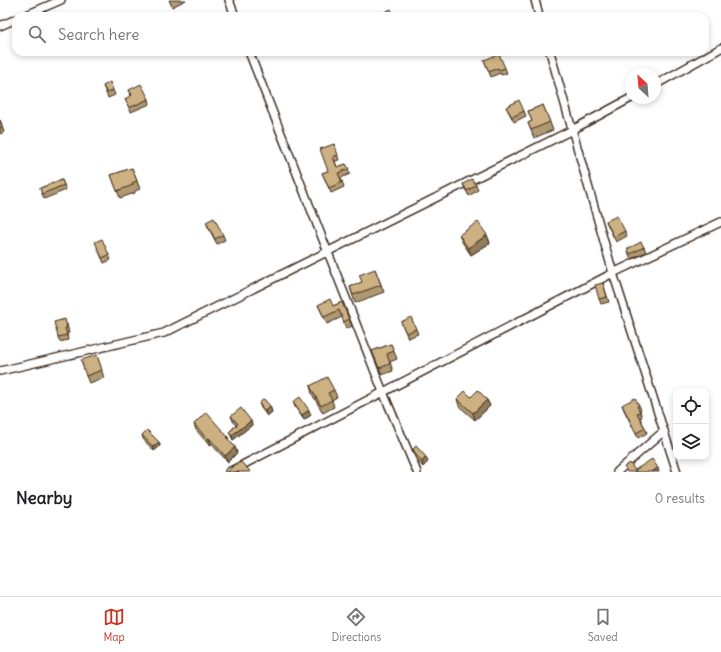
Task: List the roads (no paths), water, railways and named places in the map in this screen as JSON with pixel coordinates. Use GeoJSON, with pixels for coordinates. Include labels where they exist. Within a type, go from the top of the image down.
{"type":"FeatureCollection","features":[{"type":"Feature","properties":{"kind":"street"},"geometry":{"type":"LineString","coordinates":[[33,12],[61,0]]}},
{"type":"Feature","properties":{"kind":"street"},"geometry":{"type":"LineString","coordinates":[[229,0],[234,12]]}},
{"type":"Feature","properties":{"kind":"street"},"geometry":{"type":"LineString","coordinates":[[535,0],[539,12]]}},
{"type":"Feature","properties":{"kind":"street"},"geometry":{"type":"LineString","coordinates":[[0,26],[12,21]]}},
{"type":"Feature","properties":{"kind":"street"},"geometry":{"type":"LineString","coordinates":[[709,55],[721,48]]}},
{"type":"Feature","properties":{"kind":"street"},"geometry":{"type":"LineString","coordinates":[[251,56],[383,392],[418,472]]}},
{"type":"Feature","properties":{"kind":"street"},"geometry":{"type":"LineString","coordinates":[[551,56],[613,273],[677,472]]}},
{"type":"Feature","properties":{"kind":"street"},"geometry":{"type":"LineString","coordinates":[[661,82],[707,56]]}},
{"type":"Feature","properties":{"kind":"street"},"geometry":{"type":"LineString","coordinates":[[0,371],[164,333],[572,130],[625,101]]}},
{"type":"Feature","properties":{"kind":"street"},"geometry":{"type":"LineString","coordinates":[[229,472],[613,273],[721,222]]}},
{"type":"Feature","properties":{"kind":"street"},"geometry":{"type":"LineString","coordinates":[[617,472],[664,430]]}}]}
